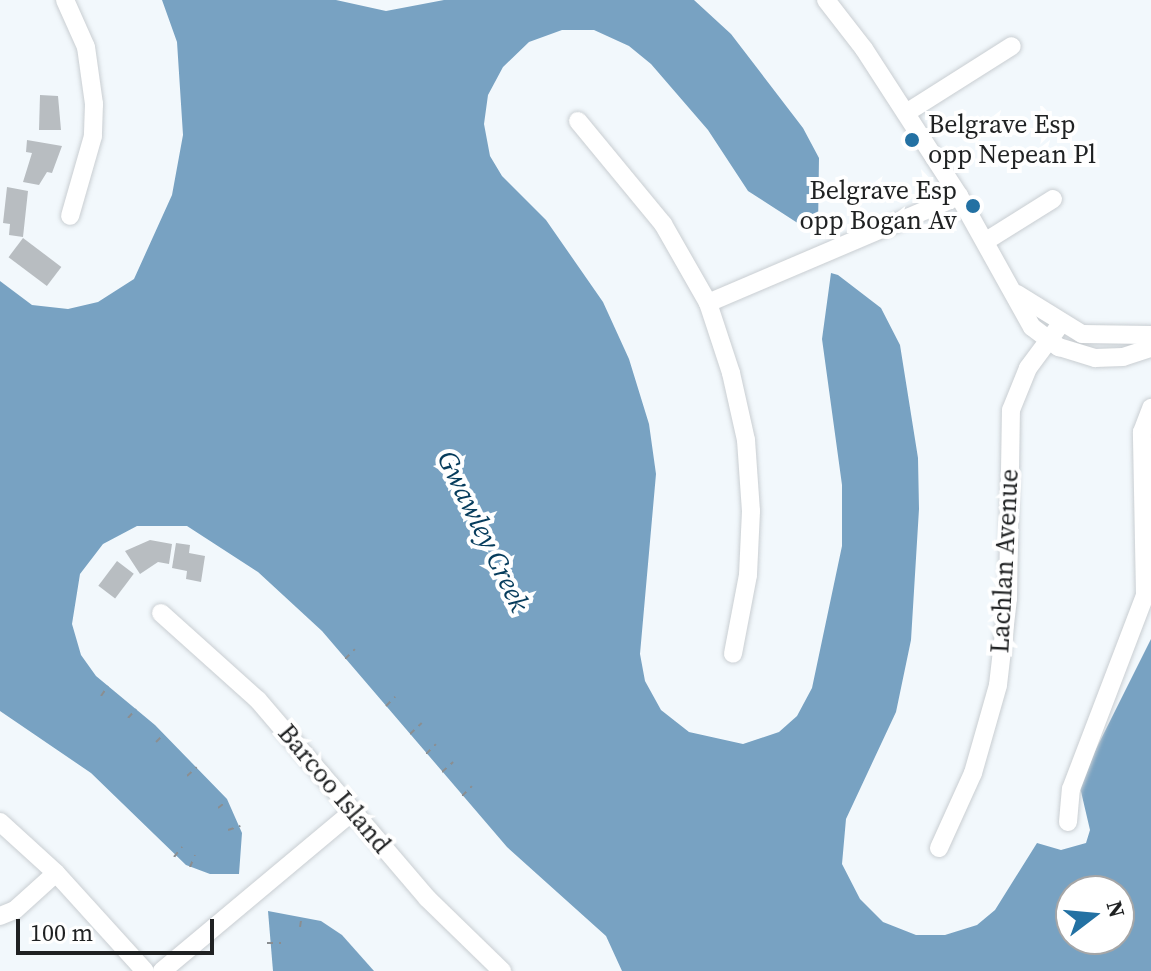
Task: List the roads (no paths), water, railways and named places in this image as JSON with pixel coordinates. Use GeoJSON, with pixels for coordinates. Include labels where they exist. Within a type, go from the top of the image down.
{"type":"FeatureCollection","features":[{"type":"Feature","properties":{"kind":"street"},"geometry":{"type":"LineString","coordinates":[[65,0],[86,47],[94,104],[91,147],[70,216]]}},
{"type":"Feature","properties":{"kind":"street"},"geometry":{"type":"LineString","coordinates":[[826,0],[906,113],[959,196],[1017,294],[1021,314],[1048,340],[1095,358],[1123,357],[1151,348]]}},
{"type":"Feature","properties":{"kind":"street"},"geometry":{"type":"LineString","coordinates":[[906,113],[1012,46]]}},
{"type":"Feature","properties":{"kind":"street"},"geometry":{"type":"LineString","coordinates":[[578,121],[663,224],[708,303],[746,440],[751,511],[748,575],[733,654]]}},
{"type":"Feature","properties":{"kind":"street"},"geometry":{"type":"LineString","coordinates":[[708,303],[959,196]]}},
{"type":"Feature","properties":{"kind":"street"},"geometry":{"type":"LineString","coordinates":[[986,241],[1053,199]]}},
{"type":"Feature","properties":{"kind":"street"},"geometry":{"type":"LineString","coordinates":[[1017,294],[1060,325],[1102,337],[1151,335]]}},
{"type":"Feature","properties":{"kind":"street","name":"Lachlan Avenue"},"geometry":{"type":"LineString","coordinates":[[939,848],[973,773],[998,685],[1008,598],[1011,410],[1018,386],[1060,325]]}},
{"type":"Feature","properties":{"kind":"street"},"geometry":{"type":"LineString","coordinates":[[1068,822],[1071,789],[1145,595],[1142,432],[1151,408]]}},
{"type":"Feature","properties":{"kind":"street","name":"Barcoo Island"},"geometry":{"type":"LineString","coordinates":[[161,613],[258,700],[427,898],[502,971]]}},
{"type":"Feature","properties":{"kind":"street"},"geometry":{"type":"LineString","coordinates":[[162,971],[352,812]]}},
{"type":"Feature","properties":{"kind":"street"},"geometry":{"type":"LineString","coordinates":[[0,822],[56,873],[145,971]]}},
{"type":"Feature","properties":{"kind":"street"},"geometry":{"type":"LineString","coordinates":[[0,916],[15,910],[56,873]]}},
{"type":"Feature","properties":{"kind":"water","name":"Gwawley Creek"},"geometry":{"type":"Polygon","coordinates":[[[162,0],[336,0],[386,11],[444,0],[694,0],[731,34],[803,128],[819,158],[818,229],[810,231],[748,191],[708,130],[651,64],[629,46],[594,30],[562,30],[529,42],[503,67],[488,95],[484,124],[490,156],[502,176],[546,220],[603,302],[629,359],[649,424],[656,474],[640,654],[645,681],[661,710],[689,732],[743,744],[779,732],[797,716],[812,688],[842,546],[842,485],[822,339],[831,273],[838,275],[881,308],[900,345],[918,458],[919,509],[911,640],[896,712],[846,819],[842,864],[860,899],[883,922],[916,935],[945,935],[977,925],[995,910],[1037,843],[1061,850],[1086,843],[1090,830],[1079,783],[1151,639],[1151,971],[622,971],[606,936],[507,847],[322,631],[258,572],[187,526],[137,526],[103,544],[80,574],[72,624],[81,655],[96,676],[155,725],[227,799],[242,833],[239,874],[210,874],[186,865],[91,773],[0,711],[0,281],[32,305],[68,309],[98,302],[134,279],[172,195],[183,135],[177,42],[162,0]]]}},
{"type":"Feature","properties":{"kind":"water"},"geometry":{"type":"Polygon","coordinates":[[[268,911],[321,921],[342,935],[374,971],[273,971],[268,911]]]}},
{"type":"Feature","properties":{"kind":"place","name":"Belgrave Esp opp Nepean Pl"},"geometry":{"type":"Point","coordinates":[912,140]}},
{"type":"Feature","properties":{"kind":"place","name":"Belgrave Esp opp Bogan Av"},"geometry":{"type":"Point","coordinates":[973,206]}}]}
